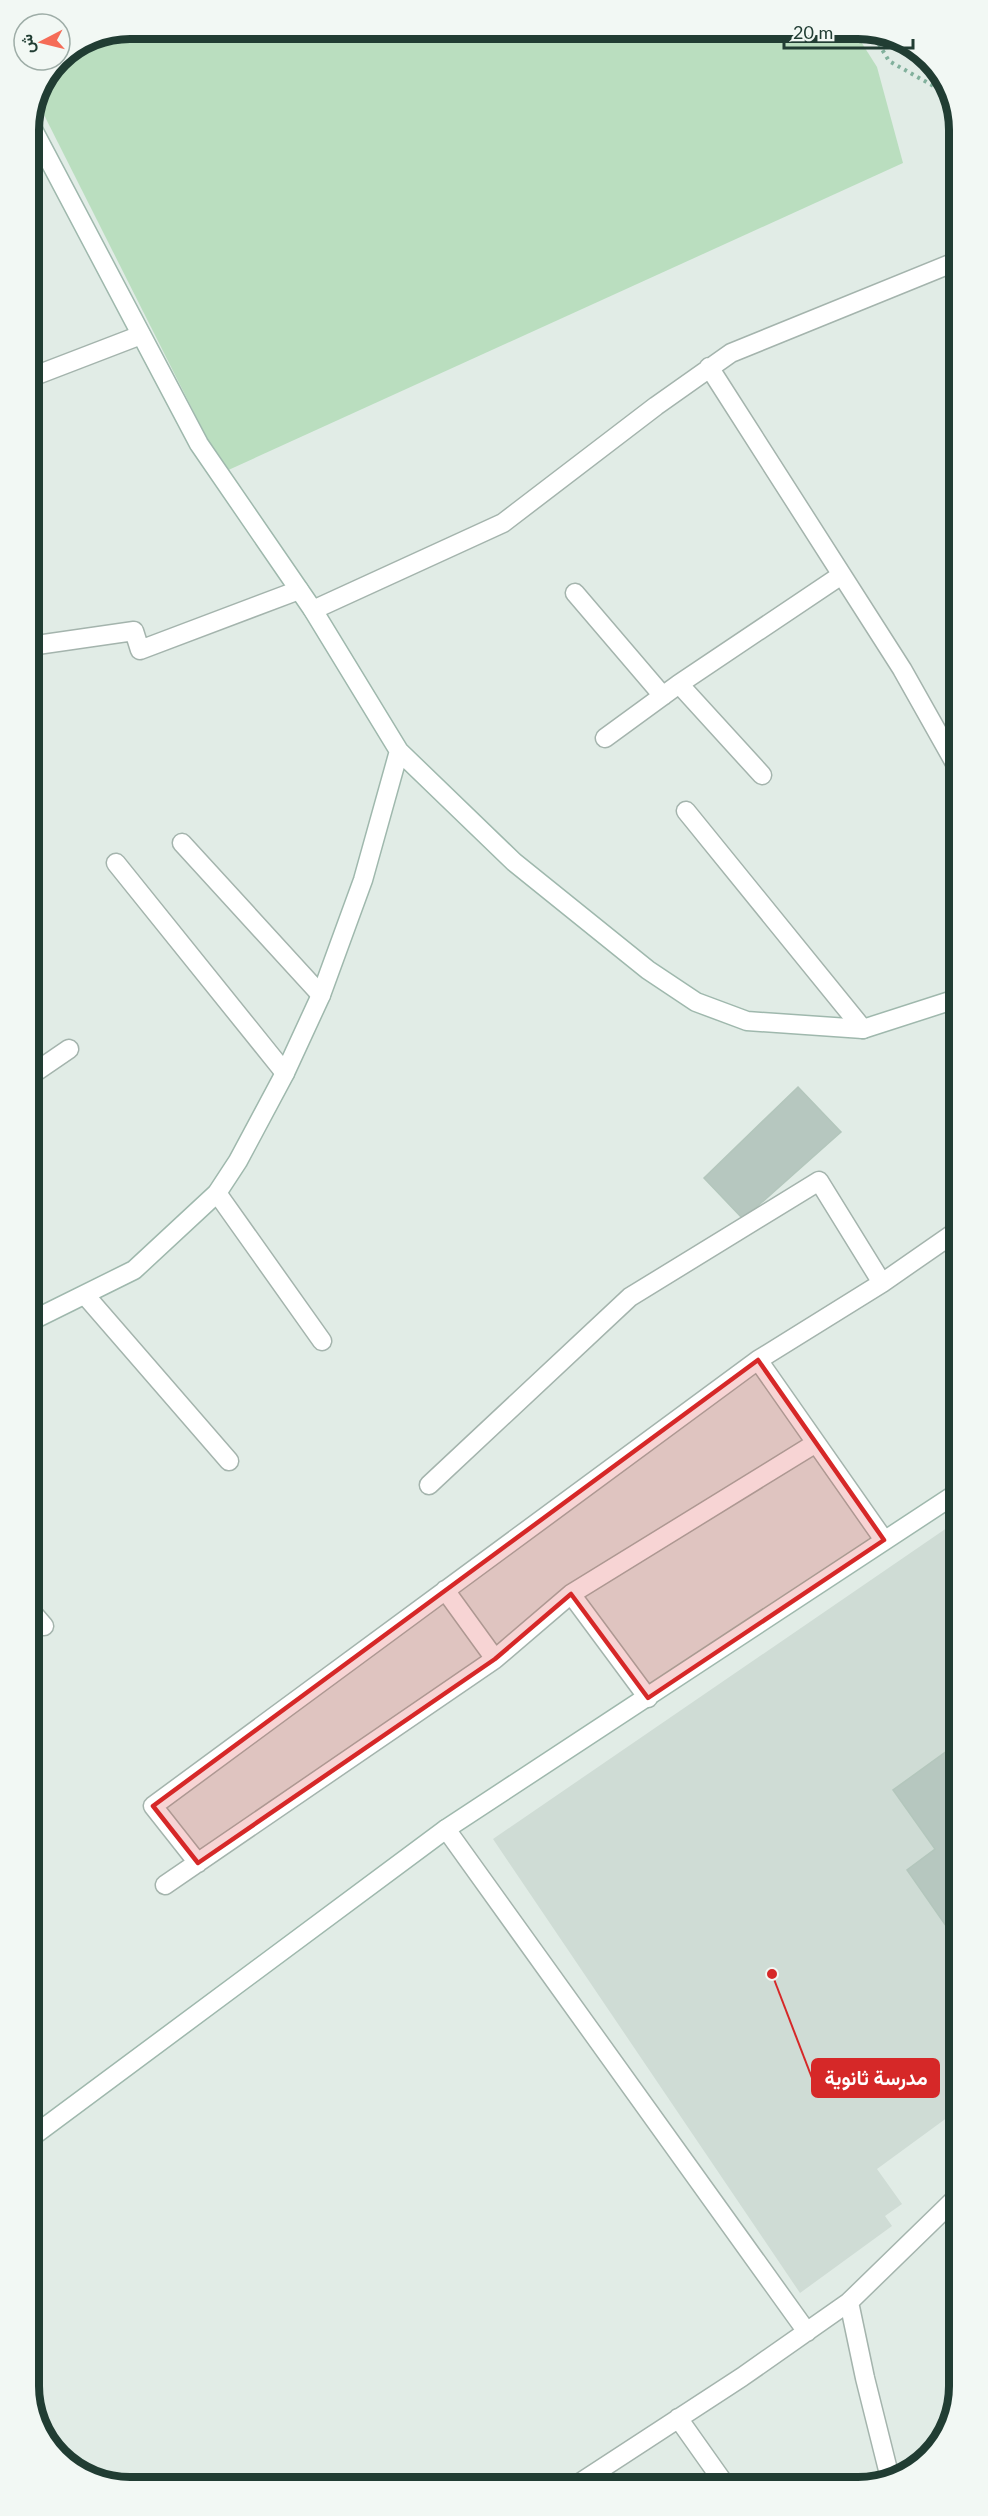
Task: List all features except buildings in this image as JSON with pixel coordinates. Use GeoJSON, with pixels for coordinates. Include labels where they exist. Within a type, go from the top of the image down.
{"type":"FeatureCollection","features":[{"type":"Feature","properties":{"kind":"street"},"geometry":{"type":"LineString","coordinates":[[39,139],[199,444],[313,610],[399,751],[514,862],[648,970],[696,1002],[747,1020],[796,1026],[863,1029],[949,1001]]}},
{"type":"Feature","properties":{"kind":"street"},"geometry":{"type":"LineString","coordinates":[[313,610],[503,523],[709,367],[759,340],[949,264]]}},
{"type":"Feature","properties":{"kind":"street"},"geometry":{"type":"LineString","coordinates":[[39,374],[141,335]]}},
{"type":"Feature","properties":{"kind":"street"},"geometry":{"type":"LineString","coordinates":[[709,367],[840,576],[902,669],[949,753]]}},
{"type":"Feature","properties":{"kind":"street"},"geometry":{"type":"LineString","coordinates":[[605,738],[679,684],[840,576]]}},
{"type":"Feature","properties":{"kind":"street"},"geometry":{"type":"LineString","coordinates":[[39,645],[134,631],[140,650],[299,590]]}},
{"type":"Feature","properties":{"kind":"street"},"geometry":{"type":"LineString","coordinates":[[575,593],[663,696]]}},
{"type":"Feature","properties":{"kind":"street"},"geometry":{"type":"LineString","coordinates":[[679,684],[762,775]]}},
{"type":"Feature","properties":{"kind":"street"},"geometry":{"type":"LineString","coordinates":[[39,1317],[134,1270],[217,1193],[238,1161],[285,1073],[321,994],[363,880],[399,751]]}},
{"type":"Feature","properties":{"kind":"street"},"geometry":{"type":"LineString","coordinates":[[686,811],[863,1029]]}},
{"type":"Feature","properties":{"kind":"street"},"geometry":{"type":"LineString","coordinates":[[182,843],[321,994]]}},
{"type":"Feature","properties":{"kind":"street"},"geometry":{"type":"LineString","coordinates":[[116,863],[285,1073]]}},
{"type":"Feature","properties":{"kind":"street"},"geometry":{"type":"LineString","coordinates":[[39,1070],[69,1049]]}},
{"type":"Feature","properties":{"kind":"street"},"geometry":{"type":"LineString","coordinates":[[429,1485],[630,1297],[819,1181],[882,1283]]}},
{"type":"Feature","properties":{"kind":"street"},"geometry":{"type":"LineString","coordinates":[[217,1193],[322,1341]]}},
{"type":"Feature","properties":{"kind":"street"},"geometry":{"type":"LineString","coordinates":[[198,1863],[153,1806],[758,1360],[882,1283],[949,1237]]}},
{"type":"Feature","properties":{"kind":"street"},"geometry":{"type":"LineString","coordinates":[[85,1295],[229,1461]]}},
{"type":"Feature","properties":{"kind":"street"},"geometry":{"type":"LineString","coordinates":[[758,1360],[884,1540]]}},
{"type":"Feature","properties":{"kind":"street"},"geometry":{"type":"LineString","coordinates":[[165,1885],[495,1659],[571,1594],[816,1443]]}},
{"type":"Feature","properties":{"kind":"street"},"geometry":{"type":"LineString","coordinates":[[39,2132],[446,1829],[648,1698],[949,1497]]}},
{"type":"Feature","properties":{"kind":"street"},"geometry":{"type":"LineString","coordinates":[[446,1590],[495,1659]]}},
{"type":"Feature","properties":{"kind":"street"},"geometry":{"type":"LineString","coordinates":[[571,1594],[648,1698]]}},
{"type":"Feature","properties":{"kind":"street"},"geometry":{"type":"LineString","coordinates":[[39,1620],[44,1626]]}},
{"type":"Feature","properties":{"kind":"street"},"geometry":{"type":"LineString","coordinates":[[446,1829],[807,2332]]}},
{"type":"Feature","properties":{"kind":"street"},"geometry":{"type":"LineString","coordinates":[[589,2477],[849,2302],[949,2205]]}},
{"type":"Feature","properties":{"kind":"street"},"geometry":{"type":"LineString","coordinates":[[849,2302],[888,2472]]}},
{"type":"Feature","properties":{"kind":"street"},"geometry":{"type":"LineString","coordinates":[[678,2418],[720,2477]]}},
{"type":"Feature","properties":{"kind":"path"},"geometry":{"type":"LineString","coordinates":[[878,41],[890,61],[940,89]]}},
{"type":"Feature","properties":{"kind":"highlighted area"},"geometry":{"type":"Polygon","coordinates":[[[758,1360],[884,1540],[648,1698],[571,1594],[495,1659],[198,1863],[153,1806],[758,1360]]]}},
{"type":"Feature","properties":{"kind":"shaded area"},"geometry":{"type":"Polygon","coordinates":[[[949,1526],[949,2116],[877,2169],[902,2204],[885,2216],[892,2226],[800,2293],[493,1839],[949,1526]]]}},
{"type":"Feature","properties":{"kind":"green space"},"geometry":{"type":"Polygon","coordinates":[[[130,39],[859,39],[877,67],[903,163],[224,472],[41,110],[54,79],[60,72],[72,72],[72,60],[79,54],[112,41],[130,39]]]}},
{"type":"Feature","properties":{"kind":"place","name":"مدرسة ثانوية"},"geometry":{"type":"Point","coordinates":[772,1974]}}]}
